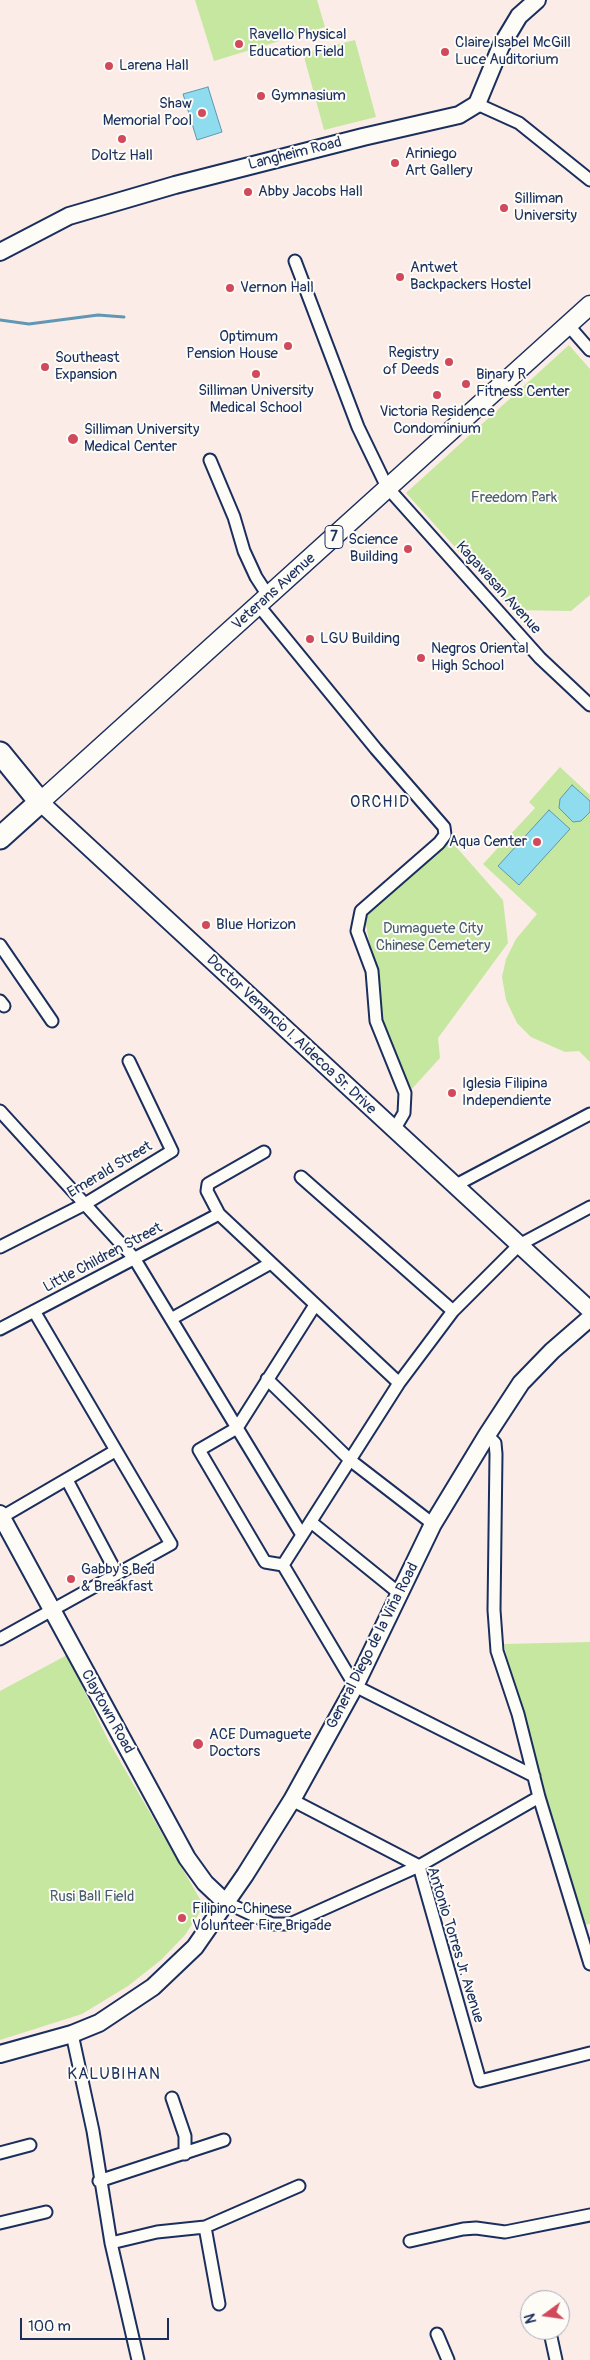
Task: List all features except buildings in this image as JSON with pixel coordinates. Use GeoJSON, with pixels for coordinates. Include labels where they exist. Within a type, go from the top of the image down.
{"type":"FeatureCollection","features":[{"type":"Feature","properties":{"kind":"highway","name":"Doctor Venancio I. Aldecoa Sr. Drive"},"geometry":{"type":"LineString","coordinates":[[0,753],[40,802]]}},
{"type":"Feature","properties":{"kind":"highway","name":"Veterans Avenue"},"geometry":{"type":"LineString","coordinates":[[0,838],[40,802]]}},
{"type":"Feature","properties":{"kind":"main road","name":"Veterans Avenue"},"geometry":{"type":"LineString","coordinates":[[40,802],[590,305]]}},
{"type":"Feature","properties":{"kind":"street"},"geometry":{"type":"LineString","coordinates":[[537,0],[518,16],[477,104],[519,123],[590,180]]}},
{"type":"Feature","properties":{"kind":"street","name":"Langheim Road"},"geometry":{"type":"LineString","coordinates":[[0,252],[69,216],[175,185],[363,137],[459,115],[477,104]]}},
{"type":"Feature","properties":{"kind":"street","name":"Kagawasan Avenue"},"geometry":{"type":"LineString","coordinates":[[295,261],[358,427],[387,487],[540,658],[590,705]]}},
{"type":"Feature","properties":{"kind":"street"},"geometry":{"type":"LineString","coordinates":[[568,325],[590,350]]}},
{"type":"Feature","properties":{"kind":"street"},"geometry":{"type":"LineString","coordinates":[[210,460],[234,517],[244,551],[264,601],[376,748],[444,827],[444,835],[439,843],[361,910],[357,931],[372,971],[376,1021],[405,1093],[404,1113],[394,1130]]}},
{"type":"Feature","properties":{"kind":"street","name":"Doctor Venancio I. Aldecoa Sr. Drive"},"geometry":{"type":"LineString","coordinates":[[40,802],[590,1310]]}},
{"type":"Feature","properties":{"kind":"street"},"geometry":{"type":"LineString","coordinates":[[0,944],[52,1021]]}},
{"type":"Feature","properties":{"kind":"street","name":"Emerald Street"},"geometry":{"type":"LineString","coordinates":[[0,1247],[85,1204],[172,1151],[128,1060]]}},
{"type":"Feature","properties":{"kind":"street"},"geometry":{"type":"LineString","coordinates":[[0,1111],[134,1258],[302,1535]]}},
{"type":"Feature","properties":{"kind":"street"},"geometry":{"type":"LineString","coordinates":[[456,1185],[590,1114]]}},
{"type":"Feature","properties":{"kind":"street"},"geometry":{"type":"LineString","coordinates":[[264,1152],[208,1184],[207,1191],[219,1214],[399,1383]]}},
{"type":"Feature","properties":{"kind":"street"},"geometry":{"type":"LineString","coordinates":[[301,1177],[453,1311]]}},
{"type":"Feature","properties":{"kind":"street"},"geometry":{"type":"LineString","coordinates":[[283,1565],[399,1383],[453,1311],[519,1244],[590,1207]]}},
{"type":"Feature","properties":{"kind":"street","name":"Little Children Street"},"geometry":{"type":"LineString","coordinates":[[0,1329],[219,1214]]}},
{"type":"Feature","properties":{"kind":"street"},"geometry":{"type":"LineString","coordinates":[[171,1319],[271,1263]]}},
{"type":"Feature","properties":{"kind":"street"},"geometry":{"type":"LineString","coordinates":[[315,1305],[237,1428],[199,1450],[266,1562],[283,1565],[355,1686],[534,1776]]}},
{"type":"Feature","properties":{"kind":"street"},"geometry":{"type":"LineString","coordinates":[[0,1639],[171,1544],[34,1311]]}},
{"type":"Feature","properties":{"kind":"street","name":"General Diego de la Viña Road"},"geometry":{"type":"LineString","coordinates":[[0,2054],[72,2034],[99,2023],[153,1987],[195,1947],[245,1875],[292,1800],[355,1686],[433,1524],[487,1435],[522,1383],[552,1351],[590,1318]]}},
{"type":"Feature","properties":{"kind":"street"},"geometry":{"type":"LineString","coordinates":[[267,1379],[350,1460],[433,1524]]}},
{"type":"Feature","properties":{"kind":"street"},"geometry":{"type":"LineString","coordinates":[[487,1435],[494,1443],[496,1454],[494,1610],[497,1651],[518,1714],[539,1797],[590,1964]]}},
{"type":"Feature","properties":{"kind":"street"},"geometry":{"type":"LineString","coordinates":[[1,1516],[115,1451]]}},
{"type":"Feature","properties":{"kind":"street"},"geometry":{"type":"LineString","coordinates":[[67,1480],[117,1574]]}},
{"type":"Feature","properties":{"kind":"street","name":"Claytown Road"},"geometry":{"type":"LineString","coordinates":[[1,1516],[187,1858],[205,1883],[225,1902]]}},
{"type":"Feature","properties":{"kind":"street"},"geometry":{"type":"LineString","coordinates":[[311,1522],[400,1594]]}},
{"type":"Feature","properties":{"kind":"street"},"geometry":{"type":"LineString","coordinates":[[225,1902],[272,1924],[290,1924],[419,1866],[539,1797]]}},
{"type":"Feature","properties":{"kind":"street","name":"Antonio Torres Jr. Avenue"},"geometry":{"type":"LineString","coordinates":[[292,1800],[419,1866],[480,2081],[590,2052]]}},
{"type":"Feature","properties":{"kind":"street"},"geometry":{"type":"LineString","coordinates":[[72,2034],[92,2131],[111,2243],[138,2360]]}},
{"type":"Feature","properties":{"kind":"street"},"geometry":{"type":"LineString","coordinates":[[172,2098],[185,2136],[185,2154]]}},
{"type":"Feature","properties":{"kind":"street"},"geometry":{"type":"LineString","coordinates":[[99,2181],[224,2140]]}},
{"type":"Feature","properties":{"kind":"street"},"geometry":{"type":"LineString","coordinates":[[0,2153],[30,2145]]}},
{"type":"Feature","properties":{"kind":"street"},"geometry":{"type":"LineString","coordinates":[[111,2243],[157,2232],[205,2227],[299,2186]]}},
{"type":"Feature","properties":{"kind":"street"},"geometry":{"type":"LineString","coordinates":[[0,2223],[46,2212]]}},
{"type":"Feature","properties":{"kind":"street"},"geometry":{"type":"LineString","coordinates":[[410,2241],[463,2229],[476,2228],[505,2232],[590,2215]]}},
{"type":"Feature","properties":{"kind":"street"},"geometry":{"type":"LineString","coordinates":[[205,2227],[219,2304]]}},
{"type":"Feature","properties":{"kind":"street"},"geometry":{"type":"LineString","coordinates":[[437,2334],[448,2360]]}},
{"type":"Feature","properties":{"kind":"street"},"geometry":{"type":"LineString","coordinates":[[552,2340],[556,2360]]}},
{"type":"Feature","properties":{"kind":"green space","name":"Ravello Physical Education Field"},"geometry":{"type":"Polygon","coordinates":[[[195,0],[317,0],[325,27],[214,61],[195,0]]]}},
{"type":"Feature","properties":{"kind":"green space"},"geometry":{"type":"Polygon","coordinates":[[[355,40],[376,117],[324,130],[303,53],[355,40]]]}},
{"type":"Feature","properties":{"kind":"green space","name":"Freedom Park"},"geometry":{"type":"Polygon","coordinates":[[[569,345],[590,369],[590,595],[571,611],[512,610],[406,493],[569,345]]]}},
{"type":"Feature","properties":{"kind":"green space"},"geometry":{"type":"Polygon","coordinates":[[[560,767],[590,795],[590,1062],[579,1051],[565,1052],[531,1037],[517,1023],[506,1000],[502,977],[506,959],[516,939],[537,914],[483,864],[535,808],[529,802],[560,767]]]}},
{"type":"Feature","properties":{"kind":"green space","name":"Dumaguete City Chinese Cemetery"},"geometry":{"type":"Polygon","coordinates":[[[450,840],[503,900],[508,943],[438,1038],[440,1058],[410,1091],[378,1015],[377,986],[364,913],[450,840]]]}},
{"type":"Feature","properties":{"kind":"green space"},"geometry":{"type":"Polygon","coordinates":[[[590,1642],[590,1924],[583,1925],[527,1751],[504,1644],[590,1642]]]}},
{"type":"Feature","properties":{"kind":"green space","name":"Rusi Ball Field"},"geometry":{"type":"Polygon","coordinates":[[[67,1655],[109,1742],[204,1906],[185,1935],[161,1960],[128,1986],[82,2014],[0,2040],[0,1691],[67,1655]]]}},
{"type":"Feature","properties":{"kind":"water","name":"Shaw Memorial Pool"},"geometry":{"type":"Polygon","coordinates":[[[208,87],[222,132],[197,140],[183,94],[208,87]]]}},
{"type":"Feature","properties":{"kind":"water"},"geometry":{"type":"Polygon","coordinates":[[[572,785],[590,801],[590,812],[581,821],[573,822],[559,808],[560,799],[572,785]]]}},
{"type":"Feature","properties":{"kind":"water"},"geometry":{"type":"Polygon","coordinates":[[[549,810],[570,829],[519,885],[498,866],[549,810]]]}},
{"type":"Feature","properties":{"kind":"waterway"},"geometry":{"type":"LineString","coordinates":[[0,320],[29,324],[98,315],[124,317]]}},
{"type":"Feature","properties":{"kind":"place","name":"Ravello Physical Education Field"},"geometry":{"type":"Point","coordinates":[239,44]}},
{"type":"Feature","properties":{"kind":"place","name":"Claire Isabel McGill Luce Auditorium"},"geometry":{"type":"Point","coordinates":[445,52]}},
{"type":"Feature","properties":{"kind":"place","name":"Larena Hall"},"geometry":{"type":"Point","coordinates":[109,66]}},
{"type":"Feature","properties":{"kind":"place","name":"Gymnasium"},"geometry":{"type":"Point","coordinates":[261,96]}},
{"type":"Feature","properties":{"kind":"place","name":"Shaw Memorial Pool"},"geometry":{"type":"Point","coordinates":[202,113]}},
{"type":"Feature","properties":{"kind":"place","name":"Doltz Hall"},"geometry":{"type":"Point","coordinates":[122,139]}},
{"type":"Feature","properties":{"kind":"place","name":"Ariniego Art Gallery"},"geometry":{"type":"Point","coordinates":[395,163]}},
{"type":"Feature","properties":{"kind":"place","name":"Abby Jacobs Hall"},"geometry":{"type":"Point","coordinates":[248,192]}},
{"type":"Feature","properties":{"kind":"place","name":"Silliman University"},"geometry":{"type":"Point","coordinates":[504,208]}},
{"type":"Feature","properties":{"kind":"place","name":"Antwet Backpackers Hostel"},"geometry":{"type":"Point","coordinates":[400,277]}},
{"type":"Feature","properties":{"kind":"place","name":"Vernon Hall"},"geometry":{"type":"Point","coordinates":[230,288]}},
{"type":"Feature","properties":{"kind":"place","name":"Optimum Pension House"},"geometry":{"type":"Point","coordinates":[288,346]}},
{"type":"Feature","properties":{"kind":"place","name":"Registry of Deeds"},"geometry":{"type":"Point","coordinates":[449,362]}},
{"type":"Feature","properties":{"kind":"place","name":"Southeast Expansion"},"geometry":{"type":"Point","coordinates":[45,367]}},
{"type":"Feature","properties":{"kind":"place","name":"Silliman University Medical School"},"geometry":{"type":"Point","coordinates":[256,374]}},
{"type":"Feature","properties":{"kind":"place","name":"Binary R Fitness Center"},"geometry":{"type":"Point","coordinates":[466,384]}},
{"type":"Feature","properties":{"kind":"place","name":"Victoria Residence Condominium"},"geometry":{"type":"Point","coordinates":[437,395]}},
{"type":"Feature","properties":{"kind":"place","name":"Silliman University Medical Center"},"geometry":{"type":"Point","coordinates":[73,439]}},
{"type":"Feature","properties":{"kind":"place","name":"Science Building"},"geometry":{"type":"Point","coordinates":[408,549]}},
{"type":"Feature","properties":{"kind":"place","name":"LGU Building"},"geometry":{"type":"Point","coordinates":[310,639]}},
{"type":"Feature","properties":{"kind":"place","name":"Negros Oriental High School"},"geometry":{"type":"Point","coordinates":[421,658]}},
{"type":"Feature","properties":{"kind":"place","name":"Aqua Center"},"geometry":{"type":"Point","coordinates":[537,842]}},
{"type":"Feature","properties":{"kind":"place","name":"Blue Horizon"},"geometry":{"type":"Point","coordinates":[206,925]}},
{"type":"Feature","properties":{"kind":"place","name":"Iglesia Filipina Independiente"},"geometry":{"type":"Point","coordinates":[452,1093]}},
{"type":"Feature","properties":{"kind":"place","name":"Gabby's Bed & Breakfast"},"geometry":{"type":"Point","coordinates":[71,1579]}},
{"type":"Feature","properties":{"kind":"place","name":"ACE Dumaguete Doctors"},"geometry":{"type":"Point","coordinates":[198,1744]}},
{"type":"Feature","properties":{"kind":"place","name":"Filipino-Chinese Volunteer Fire Brigade"},"geometry":{"type":"Point","coordinates":[182,1918]}},
{"type":"Feature","properties":{"kind":"district","name":"ORCHID"},"geometry":{"type":"Point","coordinates":[380,803]}},
{"type":"Feature","properties":{"kind":"district","name":"KALUBIHAN"},"geometry":{"type":"Point","coordinates":[114,2075]}}]}
